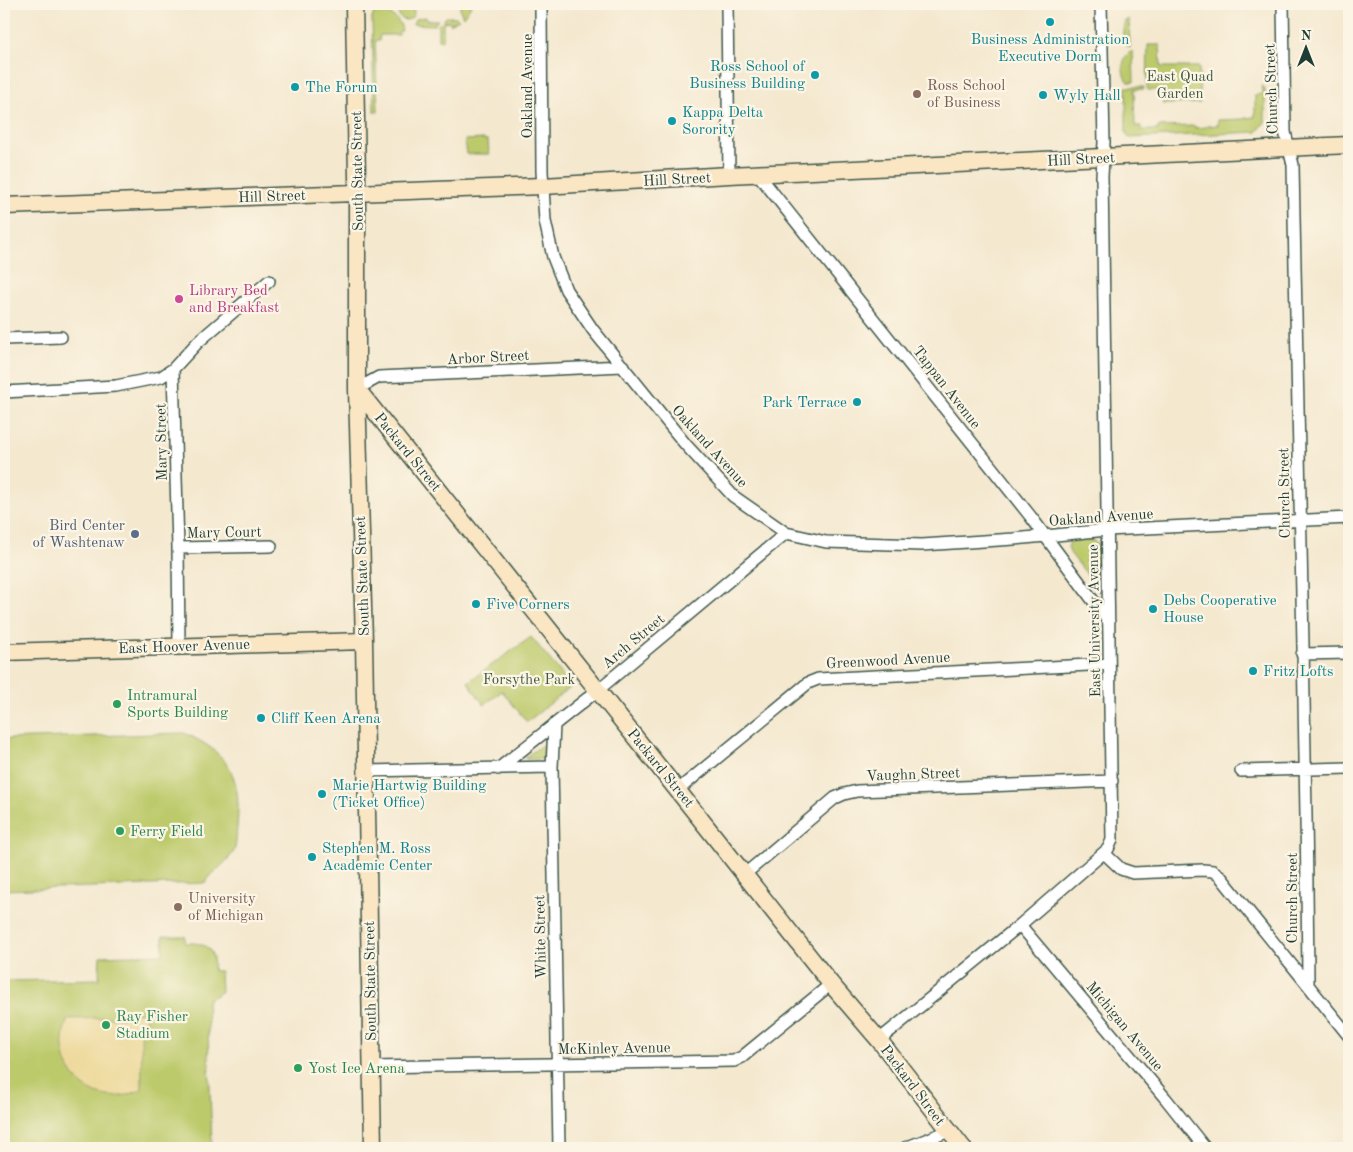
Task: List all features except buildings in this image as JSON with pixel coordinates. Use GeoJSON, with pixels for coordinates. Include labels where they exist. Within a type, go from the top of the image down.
{"type":"FeatureCollection","features":[{"type":"Feature","properties":{"kind":"main road","name":"South State Street"},"geometry":{"type":"LineString","coordinates":[[354,4],[357,194],[357,389],[364,641],[373,1148]]}},
{"type":"Feature","properties":{"kind":"main road","name":"Hill Street"},"geometry":{"type":"LineString","coordinates":[[4,206],[543,186],[1349,145]]}},
{"type":"Feature","properties":{"kind":"main road","name":"Packard Street"},"geometry":{"type":"LineString","coordinates":[[357,389],[831,984],[879,1040],[963,1148]]}},
{"type":"Feature","properties":{"kind":"main road","name":"East Hoover Avenue"},"geometry":{"type":"LineString","coordinates":[[4,652],[364,641]]}},
{"type":"Feature","properties":{"kind":"street","name":"Oakland Avenue"},"geometry":{"type":"LineString","coordinates":[[541,4],[543,186],[548,236],[553,257],[563,281],[577,307],[588,322],[686,445],[733,496],[786,533],[826,542],[922,545],[1107,530],[1349,518]]}},
{"type":"Feature","properties":{"kind":"street"},"geometry":{"type":"LineString","coordinates":[[727,4],[729,176]]}},
{"type":"Feature","properties":{"kind":"street","name":"East University Avenue"},"geometry":{"type":"LineString","coordinates":[[879,1040],[1020,925],[1111,845],[1112,781],[1101,4]]}},
{"type":"Feature","properties":{"kind":"street","name":"Church Street"},"geometry":{"type":"LineString","coordinates":[[1283,4],[1286,132],[1293,165],[1302,654],[1306,770],[1308,983]]}},
{"type":"Feature","properties":{"kind":"street","name":"Tappan Avenue"},"geometry":{"type":"LineString","coordinates":[[758,174],[1046,536],[1109,622]]}},
{"type":"Feature","properties":{"kind":"street"},"geometry":{"type":"LineString","coordinates":[[4,392],[116,386],[161,377],[173,369],[198,342],[269,281]]}},
{"type":"Feature","properties":{"kind":"street"},"geometry":{"type":"LineString","coordinates":[[4,339],[61,337]]}},
{"type":"Feature","properties":{"kind":"street","name":"Arbor Street"},"geometry":{"type":"LineString","coordinates":[[357,389],[379,377],[623,366]]}},
{"type":"Feature","properties":{"kind":"street","name":"Mary Street"},"geometry":{"type":"LineString","coordinates":[[173,369],[179,646]]}},
{"type":"Feature","properties":{"kind":"street","name":"Arch Street"},"geometry":{"type":"LineString","coordinates":[[498,769],[598,690],[786,533]]}},
{"type":"Feature","properties":{"kind":"street","name":"Mary Court"},"geometry":{"type":"LineString","coordinates":[[178,548],[271,546]]}},
{"type":"Feature","properties":{"kind":"street"},"geometry":{"type":"LineString","coordinates":[[1302,654],[1349,653]]}},
{"type":"Feature","properties":{"kind":"street","name":"Greenwood Avenue"},"geometry":{"type":"LineString","coordinates":[[678,790],[808,683],[818,679],[1109,664]]}},
{"type":"Feature","properties":{"kind":"street","name":"White Street"},"geometry":{"type":"LineString","coordinates":[[554,725],[552,767],[559,1148]]}},
{"type":"Feature","properties":{"kind":"street"},"geometry":{"type":"LineString","coordinates":[[366,771],[552,767]]}},
{"type":"Feature","properties":{"kind":"street"},"geometry":{"type":"LineString","coordinates":[[1241,771],[1349,768]]}},
{"type":"Feature","properties":{"kind":"street","name":"Vaughn Street"},"geometry":{"type":"LineString","coordinates":[[745,874],[835,798],[844,794],[1112,781]]}},
{"type":"Feature","properties":{"kind":"street"},"geometry":{"type":"LineString","coordinates":[[1104,853],[1121,869],[1133,873],[1213,871],[1227,884],[1349,1036]]}},
{"type":"Feature","properties":{"kind":"street","name":"Michigan Avenue"},"geometry":{"type":"LineString","coordinates":[[1020,925],[1205,1148]]}},
{"type":"Feature","properties":{"kind":"street","name":"McKinley Avenue"},"geometry":{"type":"LineString","coordinates":[[372,1066],[734,1061],[742,1057],[831,984]]}},
{"type":"Feature","properties":{"kind":"street"},"geometry":{"type":"LineString","coordinates":[[905,1148],[949,1131]]}},
{"type":"Feature","properties":{"kind":"green space"},"geometry":{"type":"Polygon","coordinates":[[[406,4],[414,12],[406,20],[398,12],[406,4]]]}},
{"type":"Feature","properties":{"kind":"green space"},"geometry":{"type":"Polygon","coordinates":[[[460,4],[472,4],[463,17],[460,10],[460,4]]]}},
{"type":"Feature","properties":{"kind":"green space"},"geometry":{"type":"Polygon","coordinates":[[[379,12],[395,17],[400,23],[402,31],[399,31],[399,35],[380,35],[379,41],[375,41],[378,112],[374,112],[372,18],[374,13],[379,12]]]}},
{"type":"Feature","properties":{"kind":"green space"},"geometry":{"type":"Polygon","coordinates":[[[426,17],[426,20],[438,20],[434,25],[413,24],[415,19],[426,17]]]}},
{"type":"Feature","properties":{"kind":"green space"},"geometry":{"type":"Polygon","coordinates":[[[446,17],[456,17],[459,19],[450,24],[450,21],[443,22],[443,39],[438,40],[438,25],[446,17]]]}},
{"type":"Feature","properties":{"kind":"green space"},"geometry":{"type":"Polygon","coordinates":[[[1129,19],[1130,48],[1125,43],[1123,36],[1125,21],[1129,19]]]}},
{"type":"Feature","properties":{"kind":"green space","name":"East Quad Garden"},"geometry":{"type":"Polygon","coordinates":[[[1148,45],[1160,45],[1161,67],[1199,67],[1200,103],[1163,104],[1162,90],[1147,90],[1148,45]]]}},
{"type":"Feature","properties":{"kind":"green space"},"geometry":{"type":"Polygon","coordinates":[[[1133,52],[1134,82],[1128,82],[1124,75],[1123,66],[1125,58],[1133,52]]]}},
{"type":"Feature","properties":{"kind":"green space"},"geometry":{"type":"Polygon","coordinates":[[[1261,86],[1265,90],[1265,122],[1257,132],[1131,138],[1128,137],[1126,132],[1126,87],[1144,87],[1144,89],[1134,90],[1135,126],[1141,126],[1141,130],[1158,130],[1158,127],[1206,127],[1218,125],[1218,120],[1255,117],[1255,95],[1262,94],[1261,86]]]}},
{"type":"Feature","properties":{"kind":"green space"},"geometry":{"type":"Polygon","coordinates":[[[465,140],[488,140],[489,154],[466,154],[465,140]]]}},
{"type":"Feature","properties":{"kind":"green space"},"geometry":{"type":"Polygon","coordinates":[[[1093,540],[1098,545],[1098,576],[1096,580],[1090,578],[1070,553],[1068,547],[1070,542],[1093,540]]]}},
{"type":"Feature","properties":{"kind":"green space","name":"Forsythe Park"},"geometry":{"type":"Polygon","coordinates":[[[531,637],[572,686],[527,722],[502,691],[484,705],[468,682],[531,637]]]}},
{"type":"Feature","properties":{"kind":"green space","name":"Ferry Field"},"geometry":{"type":"Polygon","coordinates":[[[184,733],[200,741],[222,758],[230,769],[235,781],[237,794],[236,840],[233,853],[206,880],[206,883],[4,890],[4,739],[184,733]]]}},
{"type":"Feature","properties":{"kind":"green space"},"geometry":{"type":"Polygon","coordinates":[[[541,746],[544,749],[542,759],[526,759],[525,757],[541,746]]]}},
{"type":"Feature","properties":{"kind":"green space","name":"Ray Fisher Stadium"},"geometry":{"type":"Polygon","coordinates":[[[163,936],[185,936],[185,943],[203,945],[208,948],[213,957],[213,971],[220,971],[221,992],[207,1000],[212,1148],[4,1148],[4,981],[99,979],[100,956],[163,954],[163,936]]]}},
{"type":"Feature","properties":{"kind":"sand"},"geometry":{"type":"Polygon","coordinates":[[[137,1012],[144,1014],[146,1018],[141,1026],[142,1089],[124,1095],[107,1096],[92,1091],[79,1082],[70,1070],[64,1054],[63,1037],[68,1019],[132,1017],[137,1012]]]}},
{"type":"Feature","properties":{"kind":"place","name":"Business Administration Executive Dorm"},"geometry":{"type":"Point","coordinates":[1050,22]}},
{"type":"Feature","properties":{"kind":"place","name":"Ross School of Business Building"},"geometry":{"type":"Point","coordinates":[815,75]}},
{"type":"Feature","properties":{"kind":"place","name":"The Forum"},"geometry":{"type":"Point","coordinates":[295,87]}},
{"type":"Feature","properties":{"kind":"place","name":"Ross School of Business"},"geometry":{"type":"Point","coordinates":[917,94]}},
{"type":"Feature","properties":{"kind":"place","name":"Wyly Hall"},"geometry":{"type":"Point","coordinates":[1043,95]}},
{"type":"Feature","properties":{"kind":"place","name":"Kappa Delta Sorority"},"geometry":{"type":"Point","coordinates":[672,121]}},
{"type":"Feature","properties":{"kind":"place","name":"Library Bed and Breakfast"},"geometry":{"type":"Point","coordinates":[179,299]}},
{"type":"Feature","properties":{"kind":"place","name":"Park Terrace"},"geometry":{"type":"Point","coordinates":[857,402]}},
{"type":"Feature","properties":{"kind":"place","name":"Bird Center of Washtenaw"},"geometry":{"type":"Point","coordinates":[135,534]}},
{"type":"Feature","properties":{"kind":"place","name":"Five Corners"},"geometry":{"type":"Point","coordinates":[476,604]}},
{"type":"Feature","properties":{"kind":"place","name":"Debs Cooperative House"},"geometry":{"type":"Point","coordinates":[1153,609]}},
{"type":"Feature","properties":{"kind":"place","name":"Fritz Lofts"},"geometry":{"type":"Point","coordinates":[1253,671]}},
{"type":"Feature","properties":{"kind":"place","name":"Intramural Sports Building"},"geometry":{"type":"Point","coordinates":[117,704]}},
{"type":"Feature","properties":{"kind":"place","name":"Cliff Keen Arena"},"geometry":{"type":"Point","coordinates":[261,718]}},
{"type":"Feature","properties":{"kind":"place","name":"Marie Hartwig Building (Ticket Office)"},"geometry":{"type":"Point","coordinates":[322,794]}},
{"type":"Feature","properties":{"kind":"place","name":"Ferry Field"},"geometry":{"type":"Point","coordinates":[120,831]}},
{"type":"Feature","properties":{"kind":"place","name":"Stephen M. Ross Academic Center"},"geometry":{"type":"Point","coordinates":[312,857]}},
{"type":"Feature","properties":{"kind":"place","name":"University of Michigan"},"geometry":{"type":"Point","coordinates":[178,907]}},
{"type":"Feature","properties":{"kind":"place","name":"Ray Fisher Stadium"},"geometry":{"type":"Point","coordinates":[106,1025]}},
{"type":"Feature","properties":{"kind":"place","name":"Yost Ice Arena"},"geometry":{"type":"Point","coordinates":[298,1068]}}]}
